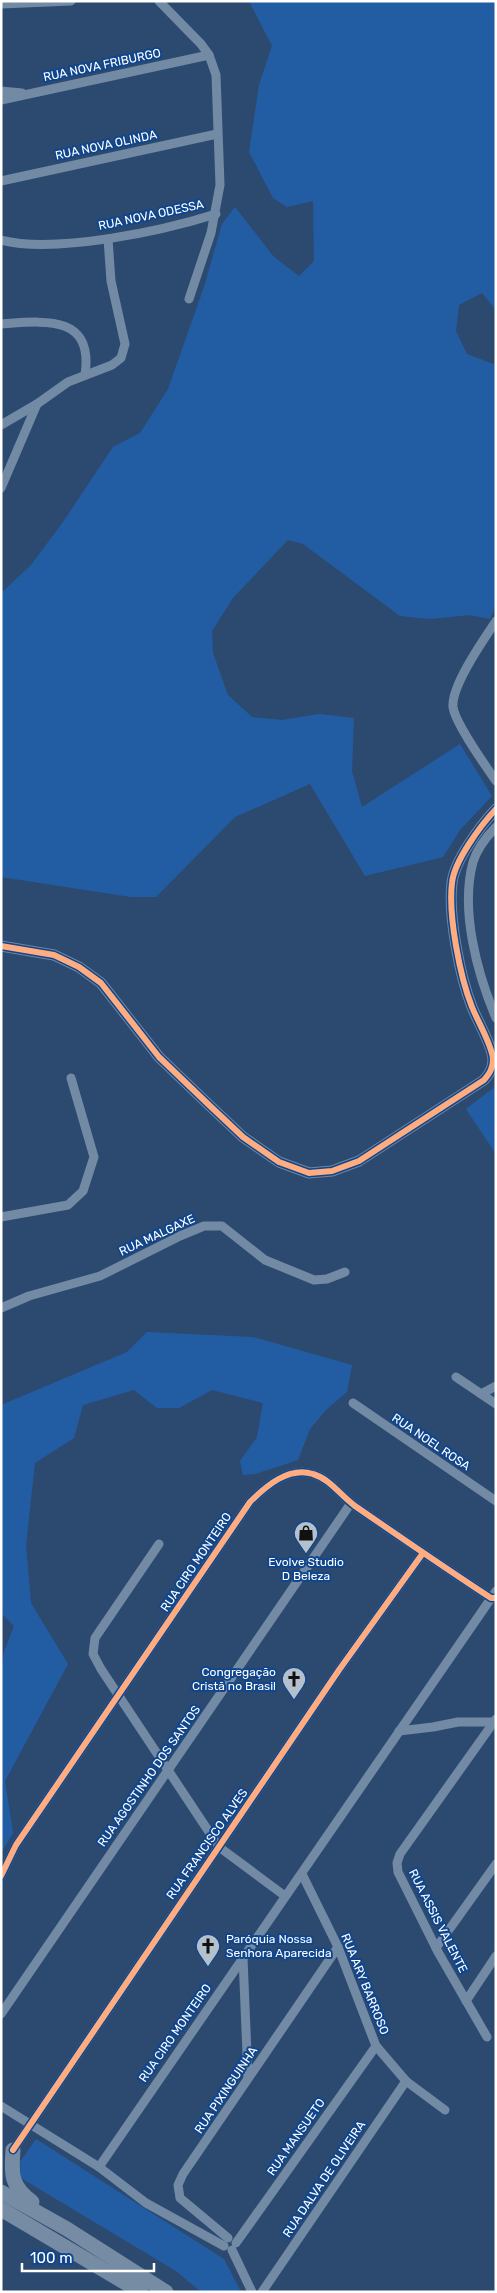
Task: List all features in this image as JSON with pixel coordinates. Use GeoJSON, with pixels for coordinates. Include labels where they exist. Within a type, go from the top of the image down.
{"type":"FeatureCollection","features":[{"type":"Feature","properties":{"kind":"highway"},"geometry":{"type":"LineString","coordinates":[[7,2154],[16,2186],[26,2198],[67,2229]]}},
{"type":"Feature","properties":{"kind":"highway"},"geometry":{"type":"LineString","coordinates":[[1,2192],[67,2229],[166,2292]]}},
{"type":"Feature","properties":{"kind":"highway"},"geometry":{"type":"LineString","coordinates":[[1,2209],[141,2292]]}},
{"type":"Feature","properties":{"kind":"street"},"geometry":{"type":"LineString","coordinates":[[159,1],[201,44],[209,55],[216,75],[220,185],[216,214],[189,299]]}},
{"type":"Feature","properties":{"kind":"street"},"geometry":{"type":"LineString","coordinates":[[1,4],[67,2]]}},
{"type":"Feature","properties":{"kind":"street","name":"RUA NOVA FRIBURGO"},"geometry":{"type":"LineString","coordinates":[[1,100],[209,55]]}},
{"type":"Feature","properties":{"kind":"street"},"geometry":{"type":"LineString","coordinates":[[1,91],[29,94]]}},
{"type":"Feature","properties":{"kind":"street","name":"RUA NOVA OLINDA"},"geometry":{"type":"LineString","coordinates":[[1,181],[217,134]]}},
{"type":"Feature","properties":{"kind":"street","name":"RUA NOVA ODESSA"},"geometry":{"type":"LineString","coordinates":[[1,240],[20,244],[108,239],[216,214]]}},
{"type":"Feature","properties":{"kind":"street"},"geometry":{"type":"LineString","coordinates":[[1,425],[37,404],[68,382],[112,365],[120,358],[125,344],[111,281],[108,239]]}},
{"type":"Feature","properties":{"kind":"street"},"geometry":{"type":"LineString","coordinates":[[1,324],[41,322],[57,323],[67,327],[81,341],[87,357],[85,375]]}},
{"type":"Feature","properties":{"kind":"street"},"geometry":{"type":"LineString","coordinates":[[1,488],[37,404]]}},
{"type":"Feature","properties":{"kind":"street"},"geometry":{"type":"LineString","coordinates":[[496,621],[461,680],[454,696],[453,708],[496,781]]}},
{"type":"Feature","properties":{"kind":"street"},"geometry":{"type":"LineString","coordinates":[[1,946],[54,955],[91,974],[101,983],[159,1057],[243,1137],[279,1162],[309,1173],[332,1171],[359,1161],[484,1080],[492,1069],[493,1057],[471,1004],[460,970],[454,928],[452,882],[478,828],[496,809]]}},
{"type":"Feature","properties":{"kind":"street"},"geometry":{"type":"LineString","coordinates":[[496,827],[485,838],[473,861],[469,890],[469,926],[486,995],[496,1018]]}},
{"type":"Feature","properties":{"kind":"street"},"geometry":{"type":"LineString","coordinates":[[454,928],[469,926]]}},
{"type":"Feature","properties":{"kind":"street"},"geometry":{"type":"LineString","coordinates":[[1,1217],[68,1205],[83,1191],[94,1157],[71,1078]]}},
{"type":"Feature","properties":{"kind":"street","name":"RUA MALGAXE"},"geometry":{"type":"LineString","coordinates":[[1,1308],[29,1296],[100,1276],[204,1226],[222,1226],[265,1260],[314,1280],[327,1279],[345,1272]]}},
{"type":"Feature","properties":{"kind":"street"},"geometry":{"type":"LineString","coordinates":[[456,1377],[496,1404]]}},
{"type":"Feature","properties":{"kind":"street"},"geometry":{"type":"LineString","coordinates":[[481,1394],[496,1386]]}},
{"type":"Feature","properties":{"kind":"street","name":"RUA NOEL ROSA"},"geometry":{"type":"LineString","coordinates":[[353,1403],[496,1501]]}},
{"type":"Feature","properties":{"kind":"street","name":"RUA CIRO MONTEIRO"},"geometry":{"type":"LineString","coordinates":[[1,1876],[16,1845],[250,1502],[263,1489],[289,1474],[312,1473],[326,1481],[352,1503],[423,1553],[494,1596],[99,2167]]}},
{"type":"Feature","properties":{"kind":"street","name":"RUA AGOSTINHO DOS SANTOS"},"geometry":{"type":"LineString","coordinates":[[1,2014],[352,1503]]}},
{"type":"Feature","properties":{"kind":"street"},"geometry":{"type":"LineString","coordinates":[[159,1544],[95,1638],[93,1654],[95,1660],[219,1847],[285,1896]]}},
{"type":"Feature","properties":{"kind":"street","name":"RUA FRANCISCO ALVES"},"geometry":{"type":"LineString","coordinates":[[7,2154],[30,2124],[339,1670],[423,1553]]}},
{"type":"Feature","properties":{"kind":"street"},"geometry":{"type":"LineString","coordinates":[[399,1731],[458,1722],[495,1721]]}},
{"type":"Feature","properties":{"kind":"street","name":"RUA ASSIS VALENTE"},"geometry":{"type":"LineString","coordinates":[[487,2037],[436,1948],[398,1872],[397,1863],[400,1854],[495,1721]]}},
{"type":"Feature","properties":{"kind":"street"},"geometry":{"type":"LineString","coordinates":[[436,1948],[496,1864]]}},
{"type":"Feature","properties":{"kind":"street","name":"RUA ARY BARROSO"},"geometry":{"type":"LineString","coordinates":[[302,1874],[338,1947],[376,2046],[406,2081],[444,2110]]}},
{"type":"Feature","properties":{"kind":"street","name":"RUA PIXINGUINHA"},"geometry":{"type":"LineString","coordinates":[[230,2244],[180,2198],[178,2185],[338,1947]]}},
{"type":"Feature","properties":{"kind":"street"},"geometry":{"type":"LineString","coordinates":[[466,2001],[496,1956]]}},
{"type":"Feature","properties":{"kind":"street"},"geometry":{"type":"LineString","coordinates":[[243,1958],[248,2079]]}},
{"type":"Feature","properties":{"kind":"street","name":"RUA MANSUETO"},"geometry":{"type":"LineString","coordinates":[[230,2244],[376,2046]]}},
{"type":"Feature","properties":{"kind":"street","name":"RUA DALVA DE OLIVEIRA"},"geometry":{"type":"LineString","coordinates":[[262,2292],[406,2081]]}},
{"type":"Feature","properties":{"kind":"street"},"geometry":{"type":"LineString","coordinates":[[1,2106],[99,2167],[146,2203],[230,2244],[252,2292]]}},
{"type":"Feature","properties":{"kind":"shaded area"},"geometry":{"type":"Polygon","coordinates":[[[249,1],[496,1],[496,310],[482,293],[459,305],[456,331],[467,354],[496,365],[496,605],[490,619],[470,615],[430,619],[400,616],[303,544],[288,540],[233,598],[212,631],[213,653],[228,695],[252,717],[282,720],[319,714],[354,718],[352,771],[362,807],[460,744],[492,796],[460,830],[443,857],[365,876],[310,784],[235,817],[156,897],[131,897],[1,877],[1,593],[31,565],[63,522],[113,447],[140,433],[168,389],[204,287],[222,224],[235,207],[274,257],[299,276],[314,261],[313,201],[287,207],[273,198],[249,152],[259,85],[272,46],[249,1]]]}},
{"type":"Feature","properties":{"kind":"shaded area"},"geometry":{"type":"Polygon","coordinates":[[[496,1086],[496,1154],[466,1109],[496,1086]]]}},
{"type":"Feature","properties":{"kind":"shaded area"},"geometry":{"type":"Polygon","coordinates":[[[147,1332],[253,1337],[352,1365],[347,1392],[327,1409],[310,1429],[298,1460],[255,1474],[243,1475],[240,1461],[257,1437],[263,1403],[212,1390],[179,1408],[157,1408],[134,1390],[83,1405],[74,1438],[35,1463],[26,1545],[31,1603],[68,1664],[5,1781],[13,1833],[1,1853],[1,1670],[4,1652],[14,1626],[1,1613],[1,1405],[127,1352],[147,1332]]]}},
{"type":"Feature","properties":{"kind":"shaded area"},"geometry":{"type":"Polygon","coordinates":[[[36,2139],[224,2259],[241,2292],[201,2292],[176,2271],[21,2178],[20,2162],[36,2139]]]}},
{"type":"Feature","properties":{"kind":"cycle path"},"geometry":{"type":"LineString","coordinates":[[1,946],[54,955],[79,967],[101,983],[159,1057],[243,1137],[279,1162],[309,1173],[332,1171],[359,1161],[484,1080],[491,1070],[493,1062],[492,1053],[472,1007],[459,963],[453,928],[451,896],[454,874],[463,854],[483,824],[496,809]]}},
{"type":"Feature","properties":{"kind":"cycle path"},"geometry":{"type":"LineString","coordinates":[[1,1876],[16,1845],[250,1502],[278,1479],[287,1475],[304,1472],[319,1476],[355,1506],[491,1598],[496,1598]]}},
{"type":"Feature","properties":{"kind":"cycle path"},"geometry":{"type":"LineString","coordinates":[[13,2150],[339,1670],[423,1553]]}},
{"type":"Feature","properties":{"kind":"place","name":"Evolve Studio D Beleza"},"geometry":{"type":"Point","coordinates":[306,1554]}},
{"type":"Feature","properties":{"kind":"place","name":"Congregação Cristã no Brasil"},"geometry":{"type":"Point","coordinates":[294,1700]}},
{"type":"Feature","properties":{"kind":"place","name":"Paróquia Nossa Senhora Aparecida"},"geometry":{"type":"Point","coordinates":[208,1967]}}]}
